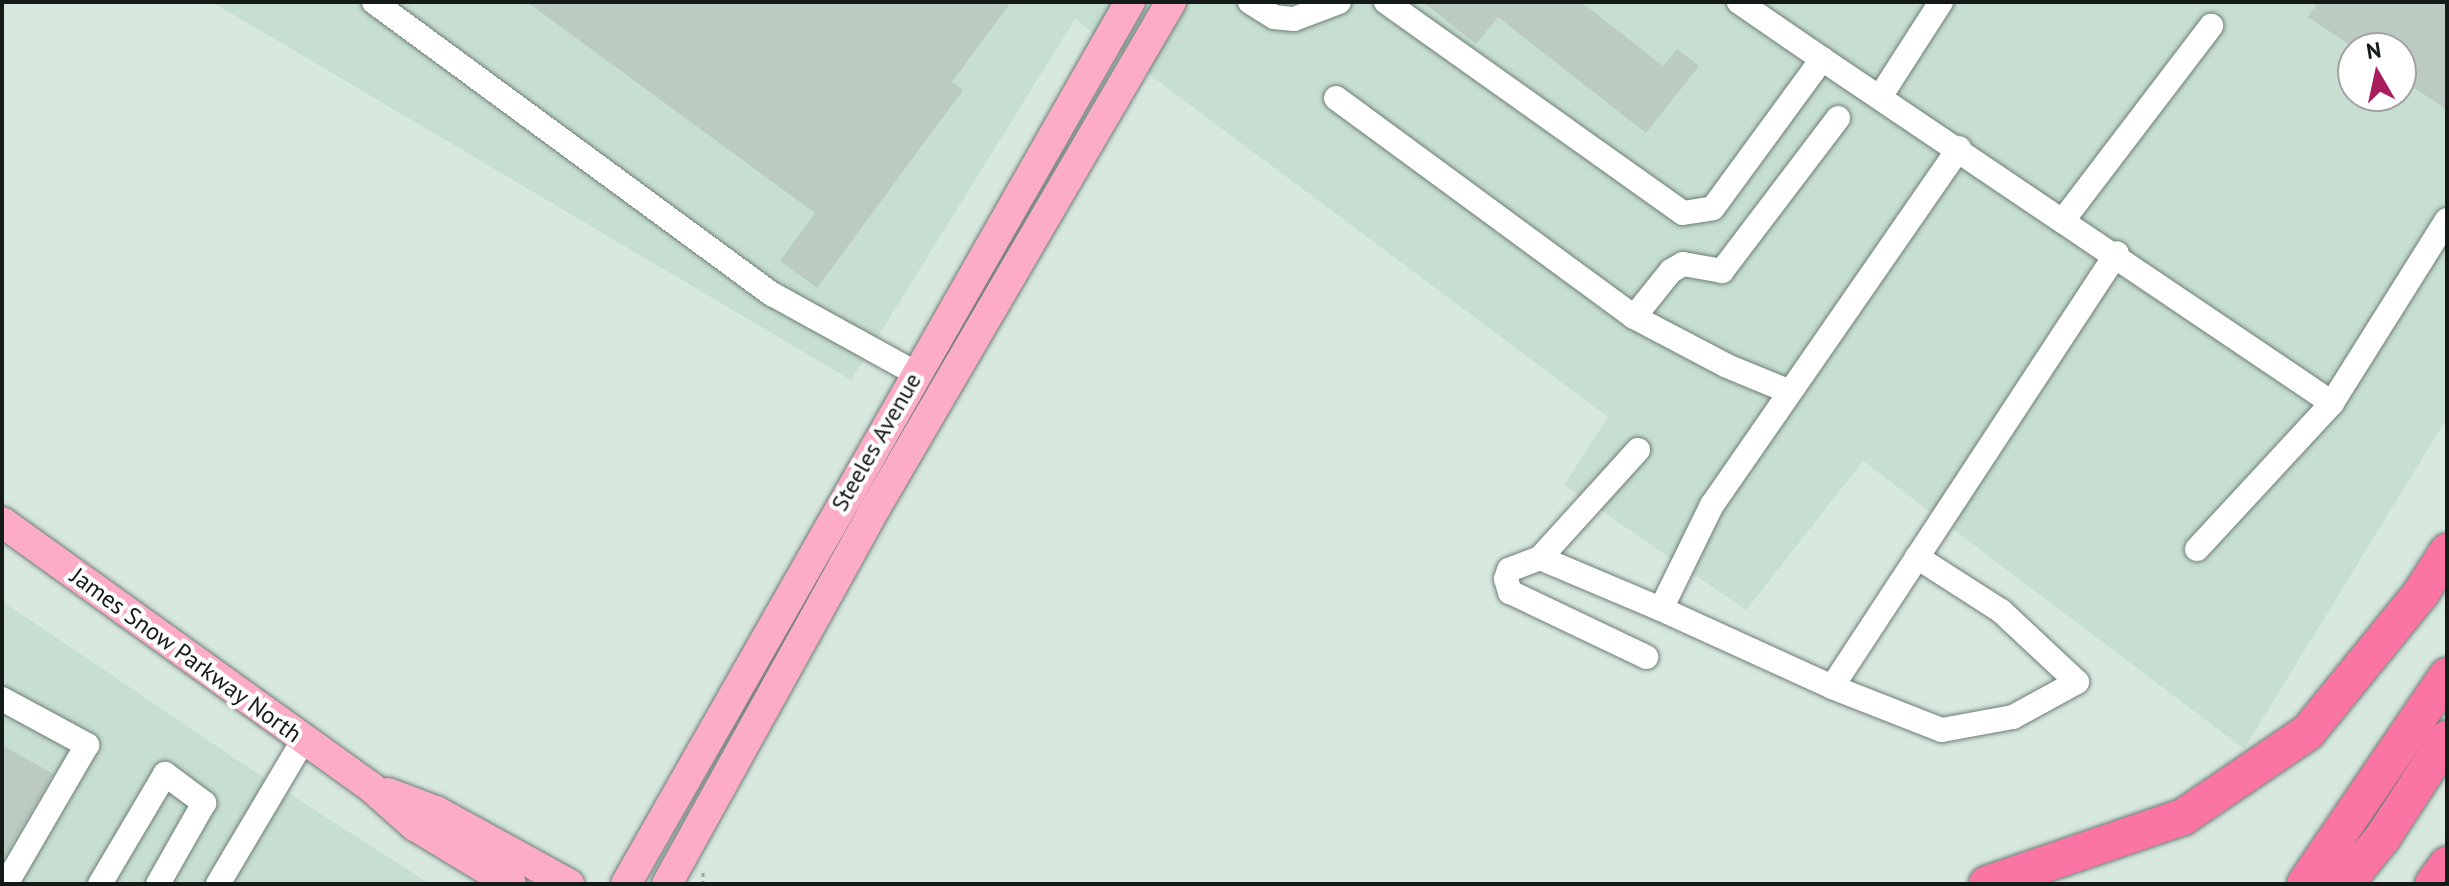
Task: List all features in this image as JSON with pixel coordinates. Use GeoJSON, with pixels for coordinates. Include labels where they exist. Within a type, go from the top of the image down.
{"type":"FeatureCollection","features":[{"type":"Feature","properties":{"kind":"highway"},"geometry":{"type":"LineString","coordinates":[[1987,884],[2183,817],[2308,732],[2421,593],[2447,552]]}},
{"type":"Feature","properties":{"kind":"highway"},"geometry":{"type":"LineString","coordinates":[[2305,884],[2447,676]]}},
{"type":"Feature","properties":{"kind":"highway"},"geometry":{"type":"LineString","coordinates":[[2345,884],[2383,837],[2447,739]]}},
{"type":"Feature","properties":{"kind":"highway"},"geometry":{"type":"LineString","coordinates":[[2433,884],[2447,865]]}},
{"type":"Feature","properties":{"kind":"main road","name":"Steeles Avenue"},"geometry":{"type":"LineString","coordinates":[[626,884],[915,373],[1130,2]]}},
{"type":"Feature","properties":{"kind":"main road","name":"Steeles Avenue"},"geometry":{"type":"LineString","coordinates":[[667,884],[876,507],[1171,2]]}},
{"type":"Feature","properties":{"kind":"main road","name":"James Snow Parkway North"},"geometry":{"type":"LineString","coordinates":[[2,522],[371,787],[415,826],[511,884]]}},
{"type":"Feature","properties":{"kind":"main road","name":"James Snow Parkway North"},"geometry":{"type":"LineString","coordinates":[[371,787],[436,811],[569,884]]}},
{"type":"Feature","properties":{"kind":"lane"},"geometry":{"type":"LineString","coordinates":[[374,2],[772,294],[915,373]]}},
{"type":"Feature","properties":{"kind":"lane"},"geometry":{"type":"LineString","coordinates":[[1250,2],[1274,17],[1294,19],[1339,2]]}},
{"type":"Feature","properties":{"kind":"lane"},"geometry":{"type":"LineString","coordinates":[[1386,2],[1683,213],[1713,208],[1822,59]]}},
{"type":"Feature","properties":{"kind":"lane"},"geometry":{"type":"LineString","coordinates":[[1739,2],[2117,253],[2332,403]]}},
{"type":"Feature","properties":{"kind":"lane"},"geometry":{"type":"LineString","coordinates":[[1880,97],[1941,2]]}},
{"type":"Feature","properties":{"kind":"lane"},"geometry":{"type":"LineString","coordinates":[[2064,219],[2211,26]]}},
{"type":"Feature","properties":{"kind":"lane"},"geometry":{"type":"LineString","coordinates":[[1336,98],[1634,317],[1727,366],[1788,391]]}},
{"type":"Feature","properties":{"kind":"lane"},"geometry":{"type":"LineString","coordinates":[[1634,317],[1671,271],[1683,264],[1722,271],[1838,118]]}},
{"type":"Feature","properties":{"kind":"lane"},"geometry":{"type":"LineString","coordinates":[[1661,609],[1712,505],[1959,148]]}},
{"type":"Feature","properties":{"kind":"lane"},"geometry":{"type":"LineString","coordinates":[[2197,549],[2332,403],[2447,220]]}},
{"type":"Feature","properties":{"kind":"lane"},"geometry":{"type":"LineString","coordinates":[[1832,687],[2117,253]]}},
{"type":"Feature","properties":{"kind":"lane"},"geometry":{"type":"LineString","coordinates":[[1638,450],[1540,558],[1509,570],[1510,592],[1646,657]]}},
{"type":"Feature","properties":{"kind":"lane"},"geometry":{"type":"LineString","coordinates":[[1540,558],[1832,687],[1942,730],[2013,717],[2077,682],[2001,611],[1917,557]]}},
{"type":"Feature","properties":{"kind":"lane"},"geometry":{"type":"LineString","coordinates":[[2,699],[87,745],[6,884]]}},
{"type":"Feature","properties":{"kind":"lane"},"geometry":{"type":"LineString","coordinates":[[218,884],[304,739]]}},
{"type":"Feature","properties":{"kind":"lane"},"geometry":{"type":"LineString","coordinates":[[100,884],[165,774],[204,803],[158,884]]}},
{"type":"Feature","properties":{"kind":"shaded area"},"geometry":{"type":"Polygon","coordinates":[[[212,2],[2447,2],[2447,418],[2244,749],[1863,461],[1746,610],[1564,485],[1608,417],[1075,19],[851,380],[212,2]]]}},
{"type":"Feature","properties":{"kind":"shaded area"},"geometry":{"type":"Polygon","coordinates":[[[2,601],[243,764],[430,884],[2,884],[2,601]]]}},
{"type":"Feature","properties":{"kind":"building"},"geometry":{"type":"Polygon","coordinates":[[[527,2],[1011,2],[952,82],[963,90],[817,288],[780,261],[815,213],[527,2]]]}},
{"type":"Feature","properties":{"kind":"building"},"geometry":{"type":"Polygon","coordinates":[[[1423,2],[1581,2],[1663,66],[1677,49],[1699,66],[1646,133],[1498,17],[1476,44],[1423,2]]]}},
{"type":"Feature","properties":{"kind":"building"},"geometry":{"type":"Polygon","coordinates":[[[2318,2],[2447,2],[2447,110],[2417,90],[2417,32],[2337,32],[2337,37],[2308,17],[2318,2]]]}},
{"type":"Feature","properties":{"kind":"building"},"geometry":{"type":"Polygon","coordinates":[[[2,745],[53,774],[2,861],[2,745]]]}}]}
